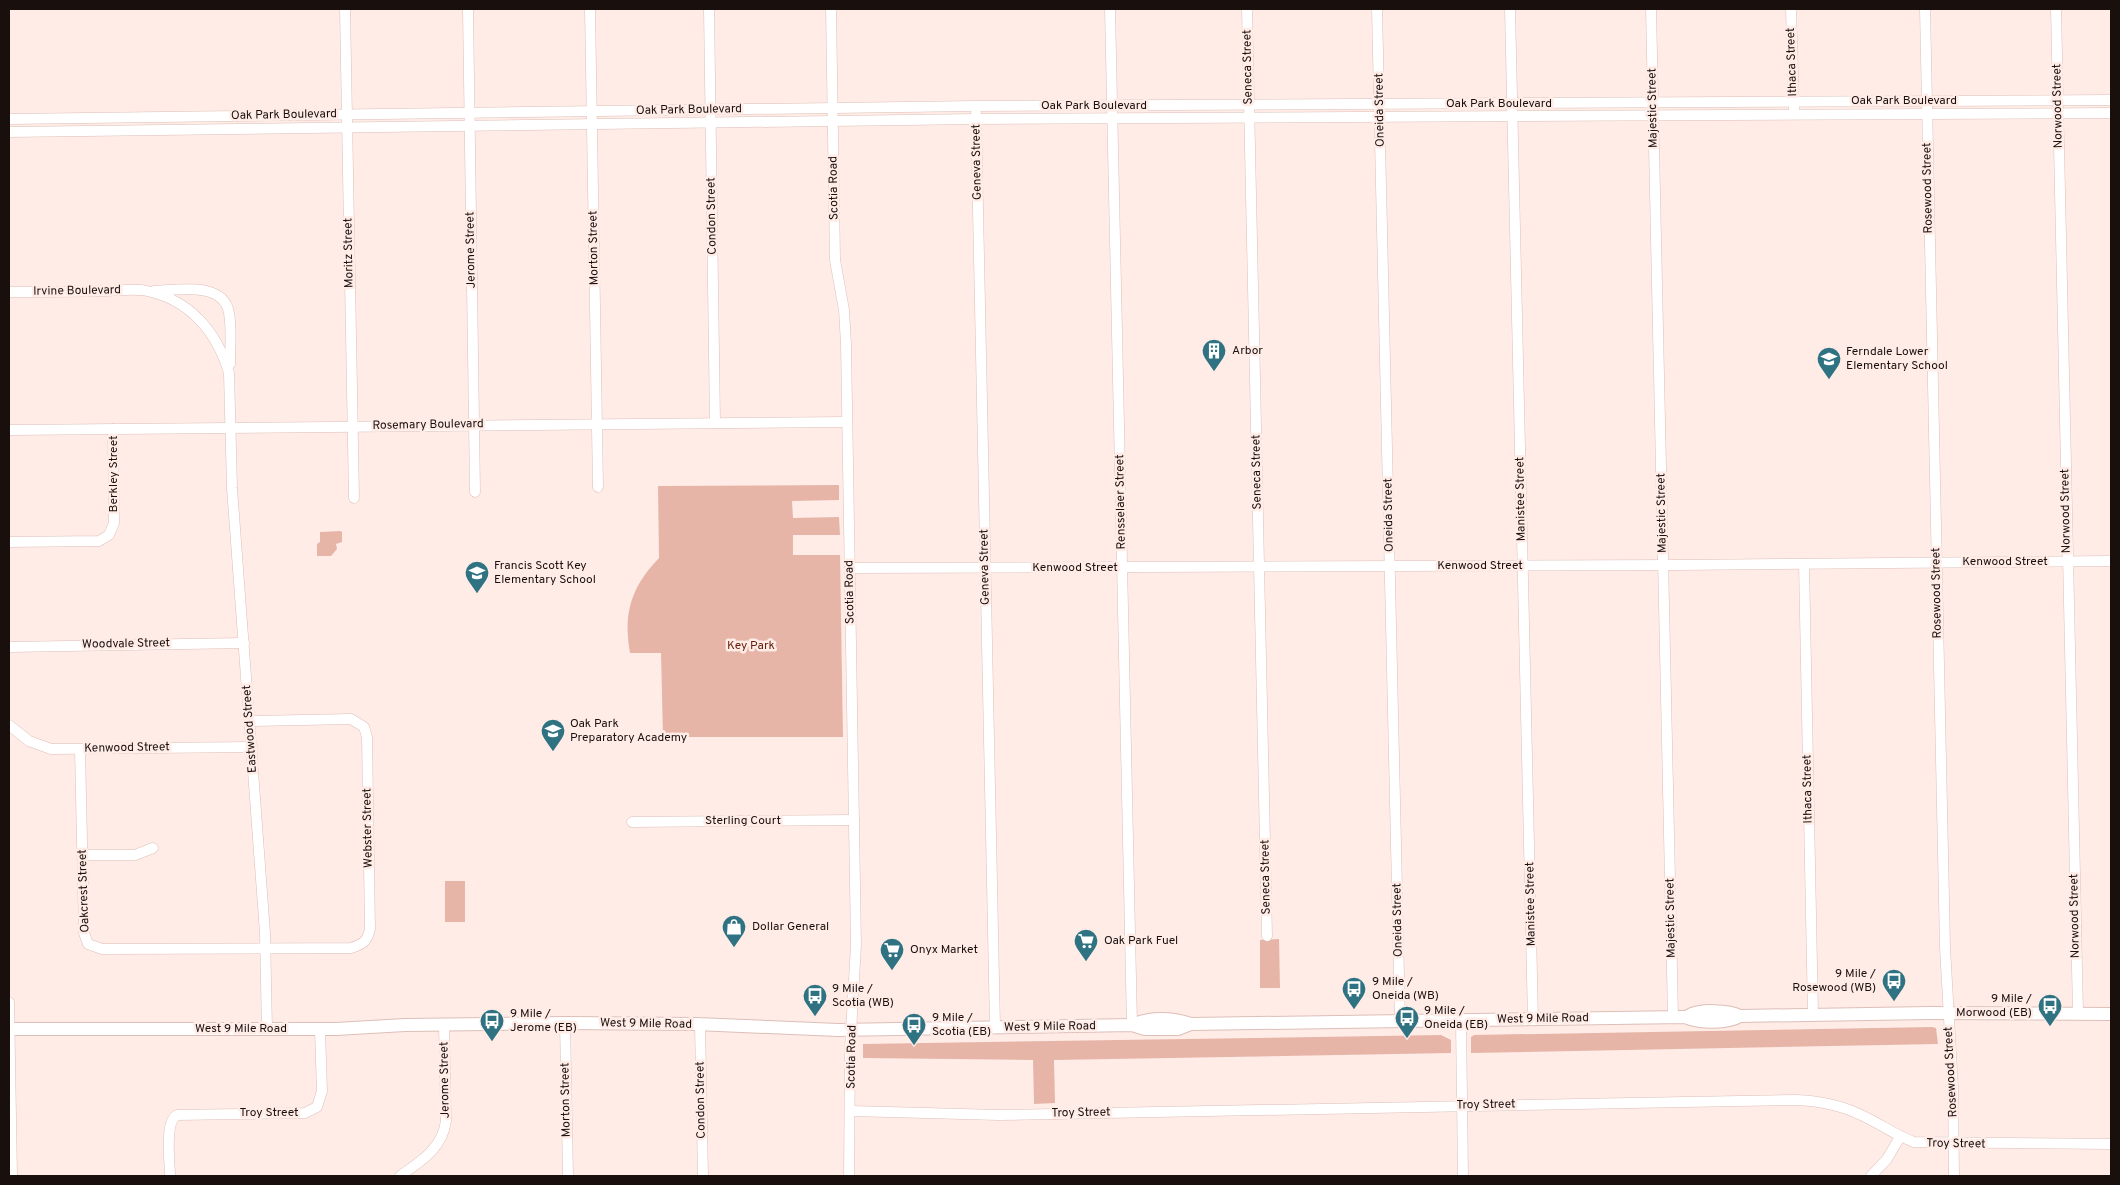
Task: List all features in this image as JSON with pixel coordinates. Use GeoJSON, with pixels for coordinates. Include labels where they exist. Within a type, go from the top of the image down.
{"type":"FeatureCollection","features":[{"type":"Feature","properties":{"kind":"main road","name":"West 9 Mile Road"},"geometry":{"type":"LineString","coordinates":[[9,1029],[320,1030],[444,1024],[565,1023],[851,1030],[1132,1025],[1144,1020],[1178,1020],[1191,1024],[1679,1017],[1694,1012],[1732,1012],[1740,1016],[1948,1013],[2111,1014]]}},
{"type":"Feature","properties":{"kind":"street","name":"Moritz Street"},"geometry":{"type":"LineString","coordinates":[[345,9],[354,498]]}},
{"type":"Feature","properties":{"kind":"street","name":"Jerome Street"},"geometry":{"type":"LineString","coordinates":[[468,9],[475,492]]}},
{"type":"Feature","properties":{"kind":"street","name":"Morton Street"},"geometry":{"type":"LineString","coordinates":[[590,9],[598,487]]}},
{"type":"Feature","properties":{"kind":"street","name":"Condon Street"},"geometry":{"type":"LineString","coordinates":[[709,9],[715,423]]}},
{"type":"Feature","properties":{"kind":"street","name":"Scotia Road"},"geometry":{"type":"LineString","coordinates":[[831,9],[835,260],[845,318],[850,568],[856,945],[851,1030],[850,1176]]}},
{"type":"Feature","properties":{"kind":"street","name":"Rensselaer Street"},"geometry":{"type":"LineString","coordinates":[[1110,9],[1132,1025]]}},
{"type":"Feature","properties":{"kind":"street","name":"Seneca Street"},"geometry":{"type":"LineString","coordinates":[[1247,9],[1268,936]]}},
{"type":"Feature","properties":{"kind":"street","name":"Oneida Street"},"geometry":{"type":"LineString","coordinates":[[1378,9],[1400,1021]]}},
{"type":"Feature","properties":{"kind":"street","name":"Manistee Street"},"geometry":{"type":"LineString","coordinates":[[1510,9],[1533,1020]]}},
{"type":"Feature","properties":{"kind":"street","name":"Majestic Street"},"geometry":{"type":"LineString","coordinates":[[1651,9],[1663,565],[1679,1017]]}},
{"type":"Feature","properties":{"kind":"street","name":"Ithaca Street"},"geometry":{"type":"LineString","coordinates":[[1791,9],[1794,115]]}},
{"type":"Feature","properties":{"kind":"street","name":"Rosewood Street"},"geometry":{"type":"LineString","coordinates":[[1925,9],[1936,563],[1954,1176]]}},
{"type":"Feature","properties":{"kind":"street","name":"Norwood Street"},"geometry":{"type":"LineString","coordinates":[[2056,9],[2078,1013]]}},
{"type":"Feature","properties":{"kind":"street","name":"Oak Park Boulevard"},"geometry":{"type":"LineString","coordinates":[[9,119],[976,106],[2111,100]]}},
{"type":"Feature","properties":{"kind":"street","name":"Geneva Street"},"geometry":{"type":"LineString","coordinates":[[976,106],[995,1027]]}},
{"type":"Feature","properties":{"kind":"street","name":"Oak Park Boulevard"},"geometry":{"type":"LineString","coordinates":[[9,132],[976,119],[2111,113]]}},
{"type":"Feature","properties":{"kind":"street"},"geometry":{"type":"LineString","coordinates":[[76,118],[77,131]]}},
{"type":"Feature","properties":{"kind":"street","name":"Irvine Boulevard"},"geometry":{"type":"LineString","coordinates":[[146,291],[190,311],[217,341],[230,373]]}},
{"type":"Feature","properties":{"kind":"street","name":"Irvine Boulevard"},"geometry":{"type":"LineString","coordinates":[[9,292],[204,291],[223,298],[230,314],[231,427]]}},
{"type":"Feature","properties":{"kind":"street","name":"Rosemary Boulevard"},"geometry":{"type":"LineString","coordinates":[[9,430],[847,422]]}},
{"type":"Feature","properties":{"kind":"street","name":"Eastwood Street"},"geometry":{"type":"LineString","coordinates":[[231,427],[232,488],[265,948],[267,1030]]}},
{"type":"Feature","properties":{"kind":"street","name":"Berkley Street"},"geometry":{"type":"LineString","coordinates":[[9,542],[99,541],[109,536],[114,523],[113,429]]}},
{"type":"Feature","properties":{"kind":"street","name":"Kenwood Street"},"geometry":{"type":"LineString","coordinates":[[850,568],[1523,566],[2111,561]]}},
{"type":"Feature","properties":{"kind":"street","name":"Ithaca Street"},"geometry":{"type":"LineString","coordinates":[[1804,564],[1813,1015]]}},
{"type":"Feature","properties":{"kind":"street","name":"Woodvale Street"},"geometry":{"type":"LineString","coordinates":[[9,647],[244,643]]}},
{"type":"Feature","properties":{"kind":"street","name":"Webster Street"},"geometry":{"type":"LineString","coordinates":[[250,721],[351,720],[364,727],[367,737],[370,929],[367,941],[351,948],[265,948]]}},
{"type":"Feature","properties":{"kind":"street","name":"Kenwood Street"},"geometry":{"type":"LineString","coordinates":[[9,726],[29,741],[51,749],[252,746]]}},
{"type":"Feature","properties":{"kind":"street","name":"Oakcrest Street"},"geometry":{"type":"LineString","coordinates":[[80,749],[84,933],[86,941],[92,946],[102,949],[265,948]]}},
{"type":"Feature","properties":{"kind":"street","name":"Sterling Court"},"geometry":{"type":"LineString","coordinates":[[632,822],[854,820]]}},
{"type":"Feature","properties":{"kind":"street"},"geometry":{"type":"LineString","coordinates":[[83,855],[135,855],[153,848]]}},
{"type":"Feature","properties":{"kind":"street"},"geometry":{"type":"LineString","coordinates":[[9,1002],[12,1176]]}},
{"type":"Feature","properties":{"kind":"street"},"geometry":{"type":"LineString","coordinates":[[1461,1020],[1463,1176]]}},
{"type":"Feature","properties":{"kind":"street","name":"Morton Street"},"geometry":{"type":"LineString","coordinates":[[565,1023],[568,1176]]}},
{"type":"Feature","properties":{"kind":"street","name":"Jerome Street"},"geometry":{"type":"LineString","coordinates":[[403,1175],[433,1151],[444,1135],[446,1121],[444,1024]]}},
{"type":"Feature","properties":{"kind":"street","name":"Condon Street"},"geometry":{"type":"LineString","coordinates":[[700,1025],[703,1176]]}},
{"type":"Feature","properties":{"kind":"street","name":"Troy Street"},"geometry":{"type":"LineString","coordinates":[[170,1176],[169,1126],[173,1117],[181,1114],[305,1113],[311,1111],[319,1103],[322,1091],[320,1030]]}},
{"type":"Feature","properties":{"kind":"street","name":"Troy Street"},"geometry":{"type":"LineString","coordinates":[[851,1111],[999,1115],[1810,1101],[1843,1107],[1856,1112],[1900,1137],[1914,1142],[1954,1144],[2111,1144]]}},
{"type":"Feature","properties":{"kind":"street"},"geometry":{"type":"LineString","coordinates":[[1871,1176],[1887,1159],[1900,1137]]}},
{"type":"Feature","properties":{"kind":"green space","name":"Key Park"},"geometry":{"type":"Polygon","coordinates":[[[839,485],[839,500],[792,501],[793,518],[839,517],[840,535],[793,535],[793,555],[840,555],[843,737],[663,737],[661,653],[630,653],[628,639],[631,602],[649,569],[659,558],[658,486],[839,485]]]}},
{"type":"Feature","properties":{"kind":"green space"},"geometry":{"type":"Polygon","coordinates":[[[320,532],[342,532],[342,542],[336,544],[337,549],[331,556],[317,556],[320,532]]]}},
{"type":"Feature","properties":{"kind":"green space"},"geometry":{"type":"Polygon","coordinates":[[[445,881],[465,881],[465,922],[445,922],[445,881]]]}},
{"type":"Feature","properties":{"kind":"green space"},"geometry":{"type":"Polygon","coordinates":[[[1279,939],[1280,988],[1260,988],[1260,940],[1279,939]]]}},
{"type":"Feature","properties":{"kind":"green space"},"geometry":{"type":"Polygon","coordinates":[[[1936,1028],[1938,1044],[1471,1053],[1471,1037],[1474,1035],[1936,1028]]]}},
{"type":"Feature","properties":{"kind":"green space"},"geometry":{"type":"Polygon","coordinates":[[[1441,1035],[1451,1040],[1451,1053],[1054,1060],[1055,1103],[1034,1104],[1033,1060],[863,1058],[863,1044],[1441,1035]]]}},
{"type":"Feature","properties":{"kind":"place","name":"Arbor"},"geometry":{"type":"Point","coordinates":[1214,372]}},
{"type":"Feature","properties":{"kind":"place","name":"Ferndale Lower Elementary School"},"geometry":{"type":"Point","coordinates":[1829,380]}},
{"type":"Feature","properties":{"kind":"place","name":"Francis Scott Key Elementary School"},"geometry":{"type":"Point","coordinates":[477,594]}},
{"type":"Feature","properties":{"kind":"place","name":"Oak Park Preparatory Academy"},"geometry":{"type":"Point","coordinates":[553,752]}},
{"type":"Feature","properties":{"kind":"place","name":"Dollar General"},"geometry":{"type":"Point","coordinates":[734,948]}},
{"type":"Feature","properties":{"kind":"place","name":"Oak Park Fuel"},"geometry":{"type":"Point","coordinates":[1086,962]}},
{"type":"Feature","properties":{"kind":"place","name":"Onyx Market"},"geometry":{"type":"Point","coordinates":[892,971]}},
{"type":"Feature","properties":{"kind":"place","name":"9 Mile / Rosewood (WB)"},"geometry":{"type":"Point","coordinates":[1894,1002]}},
{"type":"Feature","properties":{"kind":"place","name":"9 Mile / Oneida (WB)"},"geometry":{"type":"Point","coordinates":[1354,1010]}},
{"type":"Feature","properties":{"kind":"place","name":"9 Mile / Scotia (WB)"},"geometry":{"type":"Point","coordinates":[815,1017]}},
{"type":"Feature","properties":{"kind":"place","name":"9 Mile / Morwood (EB)"},"geometry":{"type":"Point","coordinates":[2050,1027]}},
{"type":"Feature","properties":{"kind":"place","name":"9 Mile / Oneida (EB)"},"geometry":{"type":"Point","coordinates":[1407,1039]}},
{"type":"Feature","properties":{"kind":"place","name":"9 Mile / Jerome (EB)"},"geometry":{"type":"Point","coordinates":[492,1042]}},
{"type":"Feature","properties":{"kind":"place","name":"9 Mile / Scotia (EB)"},"geometry":{"type":"Point","coordinates":[914,1046]}}]}
